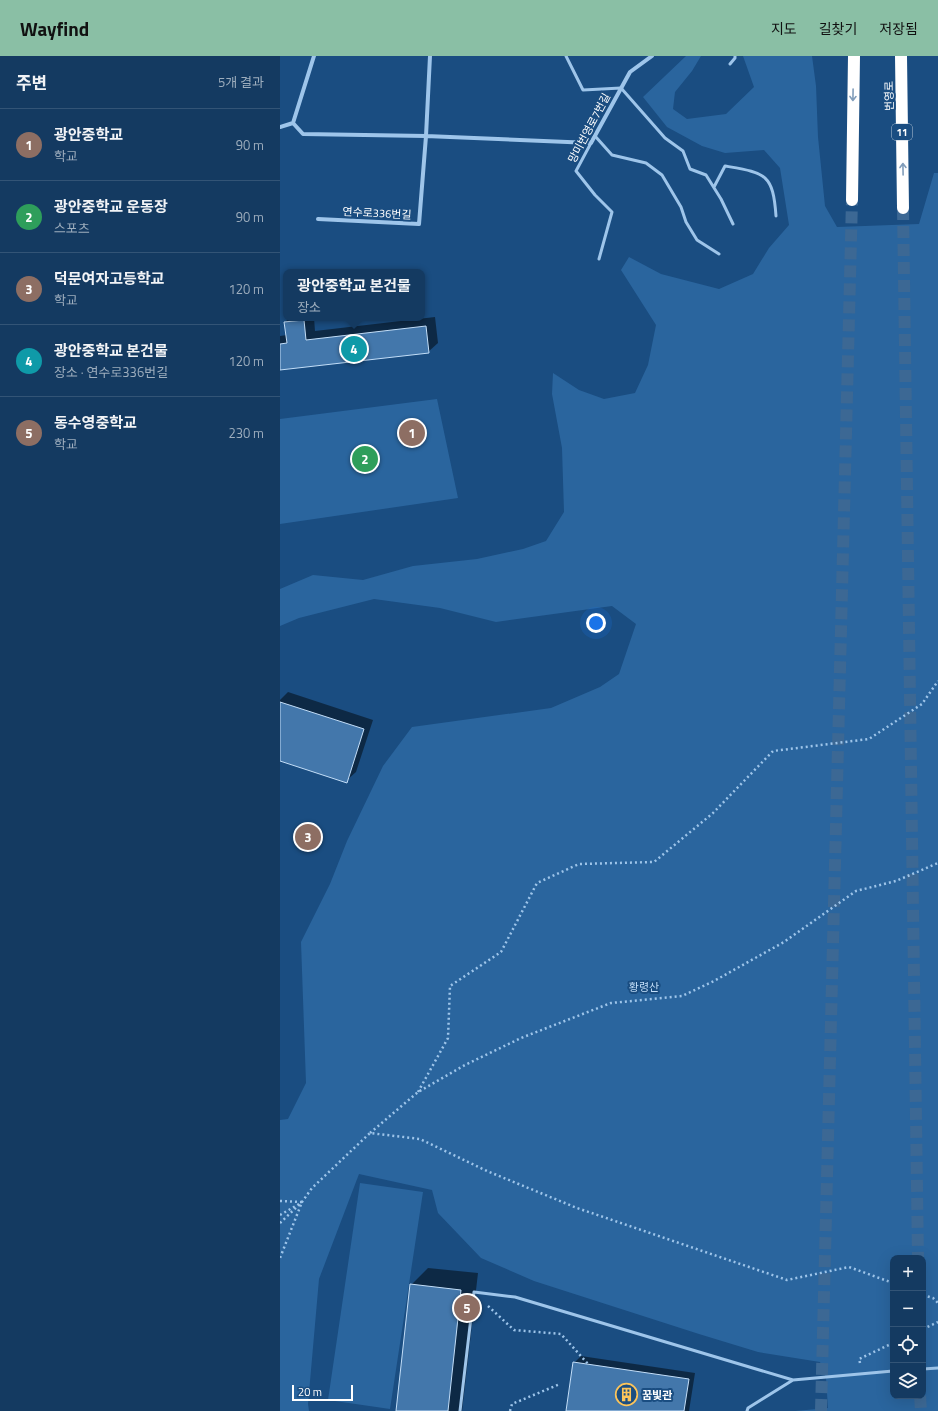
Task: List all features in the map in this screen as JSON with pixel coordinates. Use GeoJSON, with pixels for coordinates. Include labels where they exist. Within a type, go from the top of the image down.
{"type":"FeatureCollection","features":[{"type":"Feature","properties":{"kind":"highway"},"geometry":{"type":"LineString","coordinates":[[852,200],[854,56]]}},
{"type":"Feature","properties":{"kind":"highway","name":"번영로"},"geometry":{"type":"LineString","coordinates":[[901,56],[903,208]]}},
{"type":"Feature","properties":{"kind":"street"},"geometry":{"type":"LineString","coordinates":[[293,123],[314,56]]}},
{"type":"Feature","properties":{"kind":"street","name":"연수로336번길"},"geometry":{"type":"LineString","coordinates":[[318,219],[419,224],[426,136],[430,56]]}},
{"type":"Feature","properties":{"kind":"street","name":"망미번영로7번길"},"geometry":{"type":"LineString","coordinates":[[591,142],[630,72],[651,56]]}},
{"type":"Feature","properties":{"kind":"street"},"geometry":{"type":"LineString","coordinates":[[280,127],[293,123]]}},
{"type":"Feature","properties":{"kind":"street"},"geometry":{"type":"LineString","coordinates":[[293,123],[303,134],[426,136],[591,142]]}},
{"type":"Feature","properties":{"kind":"lane","name":"망미번영로7번길"},"geometry":{"type":"LineString","coordinates":[[566,56],[583,90],[621,88],[665,138],[683,151],[690,169],[706,175],[733,224]]}},
{"type":"Feature","properties":{"kind":"lane"},"geometry":{"type":"LineString","coordinates":[[730,64],[735,56]]}},
{"type":"Feature","properties":{"kind":"lane"},"geometry":{"type":"LineString","coordinates":[[595,136],[612,155],[646,163],[662,176],[681,207],[686,222],[697,240],[719,254]]}},
{"type":"Feature","properties":{"kind":"lane","name":"망미번영로7번길"},"geometry":{"type":"LineString","coordinates":[[591,142],[576,171],[595,195],[612,212],[599,258]]}},
{"type":"Feature","properties":{"kind":"lane"},"geometry":{"type":"LineString","coordinates":[[714,188],[725,166],[756,171],[769,181],[775,199],[776,216]]}},
{"type":"Feature","properties":{"kind":"lane"},"geometry":{"type":"LineString","coordinates":[[460,1411],[474,1292],[515,1297],[793,1380],[890,1371]]}},
{"type":"Feature","properties":{"kind":"lane"},"geometry":{"type":"LineString","coordinates":[[926,1369],[938,1368]]}},
{"type":"Feature","properties":{"kind":"lane"},"geometry":{"type":"LineString","coordinates":[[747,1411],[748,1408],[793,1380]]}},
{"type":"Feature","properties":{"kind":"path"},"geometry":{"type":"LineString","coordinates":[[418,1092],[448,1038],[450,986],[501,952],[537,883],[579,864],[654,862],[713,813],[773,751],[869,739],[922,704],[938,681]]}},
{"type":"Feature","properties":{"kind":"path"},"geometry":{"type":"LineString","coordinates":[[280,1223],[302,1202],[312,1188],[370,1133],[418,1092],[465,1065],[521,1038],[611,1003],[682,996],[714,981],[784,942],[856,891],[896,881],[938,863]]}},
{"type":"Feature","properties":{"kind":"path"},"geometry":{"type":"LineString","coordinates":[[370,1133],[420,1140],[487,1171],[577,1208],[787,1280],[849,1267],[890,1282]]}},
{"type":"Feature","properties":{"kind":"path"},"geometry":{"type":"LineString","coordinates":[[280,1200],[302,1202]]}},
{"type":"Feature","properties":{"kind":"path"},"geometry":{"type":"LineString","coordinates":[[280,1215],[302,1202]]}},
{"type":"Feature","properties":{"kind":"path"},"geometry":{"type":"LineString","coordinates":[[280,1258],[302,1202]]}},
{"type":"Feature","properties":{"kind":"path"},"geometry":{"type":"LineString","coordinates":[[474,1292],[514,1330],[561,1334],[589,1365]]}},
{"type":"Feature","properties":{"kind":"path"},"geometry":{"type":"LineString","coordinates":[[926,1296],[933,1298],[938,1303]]}},
{"type":"Feature","properties":{"kind":"path"},"geometry":{"type":"LineString","coordinates":[[926,1328],[938,1322]]}},
{"type":"Feature","properties":{"kind":"path"},"geometry":{"type":"LineString","coordinates":[[862,1374],[859,1359],[890,1344]]}},
{"type":"Feature","properties":{"kind":"path"},"geometry":{"type":"LineString","coordinates":[[510,1411],[512,1404],[560,1384]]}},
{"type":"Feature","properties":{"kind":"green space","name":"황령산"},"geometry":{"type":"Polygon","coordinates":[[[686,56],[701,56],[692,71],[675,92],[673,109],[687,119],[726,114],[754,87],[743,56],[812,56],[816,86],[818,137],[825,206],[837,227],[919,224],[934,173],[938,173],[938,1411],[795,1411],[828,1408],[826,1378],[820,1362],[758,1352],[534,1281],[481,1258],[438,1213],[432,1190],[359,1174],[319,1279],[308,1404],[309,1411],[280,1411],[280,1120],[288,1119],[306,1083],[301,942],[330,884],[347,841],[383,766],[412,727],[551,708],[600,687],[619,674],[636,624],[612,606],[496,622],[440,608],[374,599],[299,618],[280,626],[280,589],[313,575],[363,580],[413,566],[477,559],[523,549],[546,541],[564,512],[562,448],[552,394],[553,373],[579,390],[604,399],[635,393],[648,365],[656,325],[621,270],[629,257],[661,274],[719,289],[753,274],[769,248],[789,225],[780,168],[764,150],[725,153],[702,146],[667,127],[643,97],[686,56]]]}},
{"type":"Feature","properties":{"kind":"green space"},"geometry":{"type":"Polygon","coordinates":[[[437,399],[458,498],[280,524],[280,419],[437,399]]]}},
{"type":"Feature","properties":{"kind":"green space"},"geometry":{"type":"Polygon","coordinates":[[[360,1183],[423,1192],[390,1409],[328,1400],[360,1183]]]}},
{"type":"Feature","properties":{"kind":"building"},"geometry":{"type":"Polygon","coordinates":[[[304,321],[306,340],[426,326],[429,353],[280,370],[280,344],[287,343],[284,322],[304,321]]]}},
{"type":"Feature","properties":{"kind":"building"},"geometry":{"type":"Polygon","coordinates":[[[280,702],[364,729],[347,783],[280,761],[280,702]]]}},
{"type":"Feature","properties":{"kind":"building"},"geometry":{"type":"Polygon","coordinates":[[[410,1284],[461,1290],[448,1411],[396,1411],[410,1284]]]}},
{"type":"Feature","properties":{"kind":"building","name":"꿈빛관"},"geometry":{"type":"Polygon","coordinates":[[[573,1362],[689,1379],[684,1411],[566,1411],[573,1362]]]}},
{"type":"Feature","properties":{"kind":"tunnel"},"geometry":{"type":"LineString","coordinates":[[821,1411],[852,200]]}},
{"type":"Feature","properties":{"kind":"tunnel"},"geometry":{"type":"LineString","coordinates":[[903,208],[918,1255]]}},
{"type":"Feature","properties":{"kind":"tunnel"},"geometry":{"type":"LineString","coordinates":[[920,1399],[921,1411]]}},
{"type":"Feature","properties":{"kind":"place","name":"광안중학교 본건물"},"geometry":{"type":"Point","coordinates":[354,349]}},
{"type":"Feature","properties":{"kind":"place","name":"광안중학교"},"geometry":{"type":"Point","coordinates":[412,433]}},
{"type":"Feature","properties":{"kind":"place","name":"광안중학교 운동장"},"geometry":{"type":"Point","coordinates":[365,459]}},
{"type":"Feature","properties":{"kind":"place","name":"덕문여자고등학교"},"geometry":{"type":"Point","coordinates":[308,837]}},
{"type":"Feature","properties":{"kind":"place","name":"동수영중학교"},"geometry":{"type":"Point","coordinates":[467,1308]}},
{"type":"Feature","properties":{"kind":"place","name":"꿈빛관"},"geometry":{"type":"Point","coordinates":[627,1395]}}]}
